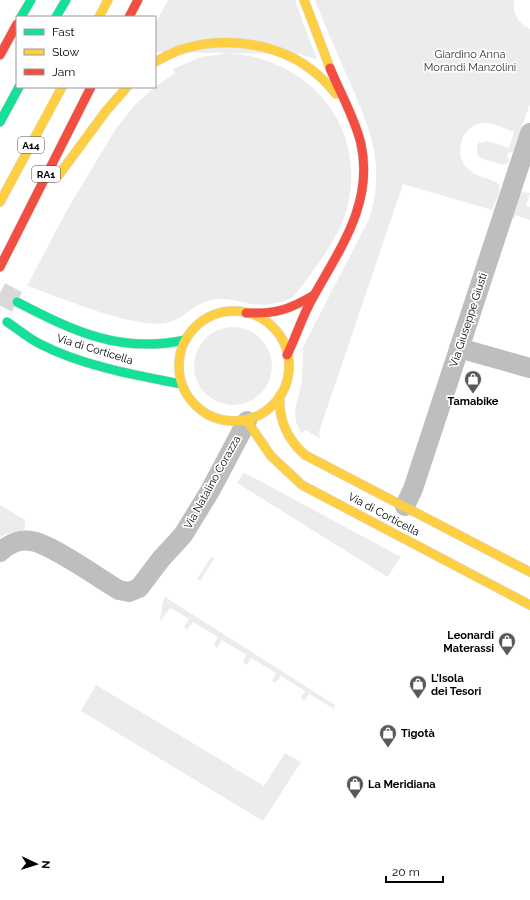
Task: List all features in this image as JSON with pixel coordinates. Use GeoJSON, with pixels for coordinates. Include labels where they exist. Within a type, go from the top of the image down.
{"type":"FeatureCollection","features":[{"type":"Feature","properties":{"kind":"main road"},"geometry":{"type":"LineString","coordinates":[[22,16],[30,0]]}},
{"type":"Feature","properties":{"kind":"main road"},"geometry":{"type":"LineString","coordinates":[[57,16],[66,0]]}},
{"type":"Feature","properties":{"kind":"main road"},"geometry":{"type":"LineString","coordinates":[[100,16],[108,0]]}},
{"type":"Feature","properties":{"kind":"main road"},"geometry":{"type":"LineString","coordinates":[[130,16],[138,0]]}},
{"type":"Feature","properties":{"kind":"main road"},"geometry":{"type":"LineString","coordinates":[[287,355],[314,295],[346,241],[362,200],[365,182],[361,143],[304,0]]}},
{"type":"Feature","properties":{"kind":"main road"},"geometry":{"type":"LineString","coordinates":[[0,55],[16,26]]}},
{"type":"Feature","properties":{"kind":"main road"},"geometry":{"type":"LineString","coordinates":[[156,62],[181,49],[203,44],[226,42],[263,47],[290,58],[320,77],[348,110]]}},
{"type":"Feature","properties":{"kind":"main road"},"geometry":{"type":"LineString","coordinates":[[0,122],[18,88]]}},
{"type":"Feature","properties":{"kind":"main road","name":"A14"},"geometry":{"type":"LineString","coordinates":[[0,202],[61,88]]}},
{"type":"Feature","properties":{"kind":"main road","name":"RA1"},"geometry":{"type":"LineString","coordinates":[[1,264],[90,88]]}},
{"type":"Feature","properties":{"kind":"main road"},"geometry":{"type":"LineString","coordinates":[[12,242],[83,141],[126,88]]}},
{"type":"Feature","properties":{"kind":"main road"},"geometry":{"type":"LineString","coordinates":[[246,312],[278,313],[289,311],[314,295]]}},
{"type":"Feature","properties":{"kind":"main road","name":"Via di Corticella"},"geometry":{"type":"LineString","coordinates":[[17,302],[60,324],[132,345],[157,346],[185,340]]}},
{"type":"Feature","properties":{"kind":"main road","name":"Via di Corticella"},"geometry":{"type":"LineString","coordinates":[[280,394],[266,412],[247,421],[217,419],[205,414],[195,406],[187,396],[182,384],[180,371],[185,340],[198,324],[206,318],[226,312],[246,312],[256,316],[273,328],[279,336],[287,355],[287,375],[280,394],[279,407],[284,430],[296,447],[322,465],[405,506],[530,572]]}},
{"type":"Feature","properties":{"kind":"main road","name":"Via di Corticella"},"geometry":{"type":"LineString","coordinates":[[7,322],[44,346],[73,356],[137,374],[182,384]]}},
{"type":"Feature","properties":{"kind":"main road","name":"Via di Corticella"},"geometry":{"type":"LineString","coordinates":[[247,421],[269,456],[286,473],[302,485],[530,605]]}},
{"type":"Feature","properties":{"kind":"street","name":"Via Giuseppe Giusti"},"geometry":{"type":"LineString","coordinates":[[405,506],[413,488],[459,348],[522,182],[530,133]]}},
{"type":"Feature","properties":{"kind":"street"},"geometry":{"type":"LineString","coordinates":[[459,348],[530,368]]}},
{"type":"Feature","properties":{"kind":"street","name":"Via Natalino Corazza"},"geometry":{"type":"LineString","coordinates":[[0,552],[14,542],[32,541],[40,543],[119,590],[134,591],[143,584],[161,559],[182,535],[210,491],[247,421]]}},
{"type":"Feature","properties":{"kind":"green space"},"geometry":{"type":"Polygon","coordinates":[[[168,0],[295,0],[317,60],[300,54],[156,52],[156,22],[168,0]]]}},
{"type":"Feature","properties":{"kind":"green space","name":"Giardino Anna Morandi Manzolini"},"geometry":{"type":"Polygon","coordinates":[[[315,0],[514,0],[514,10],[517,18],[522,24],[530,29],[530,104],[512,153],[509,152],[507,158],[510,159],[509,162],[502,165],[481,158],[477,153],[478,143],[488,141],[509,148],[514,132],[496,125],[484,123],[477,124],[470,128],[462,139],[460,146],[462,161],[469,170],[499,184],[500,190],[492,210],[403,184],[319,432],[320,439],[306,430],[301,433],[296,422],[295,409],[302,381],[303,347],[369,219],[374,199],[376,163],[373,146],[362,112],[315,0]]]}},
{"type":"Feature","properties":{"kind":"green space"},"geometry":{"type":"Polygon","coordinates":[[[230,53],[258,58],[284,68],[307,83],[325,101],[339,123],[348,148],[351,176],[348,205],[333,241],[310,275],[294,296],[280,302],[258,305],[227,299],[213,300],[198,305],[173,321],[152,324],[116,317],[96,311],[27,286],[67,210],[115,130],[134,106],[151,90],[156,88],[156,86],[175,73],[173,69],[200,57],[230,53]]]}},
{"type":"Feature","properties":{"kind":"green space"},"geometry":{"type":"Polygon","coordinates":[[[522,192],[530,193],[526,206],[530,207],[530,220],[516,215],[514,219],[512,217],[519,194],[522,192]]]}},
{"type":"Feature","properties":{"kind":"green space"},"geometry":{"type":"Polygon","coordinates":[[[225,327],[241,327],[255,333],[266,344],[272,358],[272,374],[266,388],[255,399],[241,405],[225,405],[211,399],[200,388],[194,374],[194,358],[200,344],[211,333],[225,327]]]}},
{"type":"Feature","properties":{"kind":"green space"},"geometry":{"type":"Polygon","coordinates":[[[243,473],[401,557],[388,576],[386,576],[237,483],[243,473]]]}},
{"type":"Feature","properties":{"kind":"green space"},"geometry":{"type":"Polygon","coordinates":[[[0,505],[25,520],[25,530],[6,534],[0,537],[0,505]]]}},
{"type":"Feature","properties":{"kind":"green space"},"geometry":{"type":"Polygon","coordinates":[[[211,557],[214,559],[200,581],[197,579],[211,557]]]}},
{"type":"Feature","properties":{"kind":"green space"},"geometry":{"type":"Polygon","coordinates":[[[165,597],[335,705],[334,709],[309,694],[304,701],[301,698],[305,691],[281,676],[275,683],[272,681],[276,673],[251,658],[247,665],[243,662],[247,655],[222,640],[217,648],[214,645],[218,637],[193,622],[187,630],[184,627],[189,619],[170,608],[161,620],[165,597]]]}},
{"type":"Feature","properties":{"kind":"green space"},"geometry":{"type":"Polygon","coordinates":[[[96,685],[264,786],[285,753],[301,762],[263,821],[81,711],[96,685]]]}},
{"type":"Feature","properties":{"kind":"tunnel"},"geometry":{"type":"LineString","coordinates":[[0,293],[17,302]]}},
{"type":"Feature","properties":{"kind":"traffic: fast"},"geometry":{"type":"LineString","coordinates":[[22,16],[31,0]]}},
{"type":"Feature","properties":{"kind":"traffic: fast"},"geometry":{"type":"LineString","coordinates":[[57,16],[66,0]]}},
{"type":"Feature","properties":{"kind":"traffic: fast"},"geometry":{"type":"LineString","coordinates":[[0,122],[18,88]]}},
{"type":"Feature","properties":{"kind":"traffic: fast"},"geometry":{"type":"LineString","coordinates":[[17,302],[78,330],[118,342],[161,344],[185,340]]}},
{"type":"Feature","properties":{"kind":"traffic: fast"},"geometry":{"type":"LineString","coordinates":[[7,322],[36,342],[56,352],[109,369],[181,384]]}},
{"type":"Feature","properties":{"kind":"traffic: slow"},"geometry":{"type":"LineString","coordinates":[[100,16],[108,0]]}},
{"type":"Feature","properties":{"kind":"traffic: slow"},"geometry":{"type":"LineString","coordinates":[[304,0],[330,68]]}},
{"type":"Feature","properties":{"kind":"traffic: slow"},"geometry":{"type":"LineString","coordinates":[[156,61],[177,51],[195,46],[214,43],[252,45],[270,49],[288,56],[304,65],[321,78],[336,94]]}},
{"type":"Feature","properties":{"kind":"traffic: slow"},"geometry":{"type":"LineString","coordinates":[[0,202],[61,88]]}},
{"type":"Feature","properties":{"kind":"traffic: slow"},"geometry":{"type":"LineString","coordinates":[[58,176],[106,111],[126,88]]}},
{"type":"Feature","properties":{"kind":"traffic: slow"},"geometry":{"type":"LineString","coordinates":[[234,311],[255,315],[273,327],[285,345],[289,366],[285,387],[273,405],[255,417],[234,421],[213,417],[195,405],[183,387],[179,366],[183,345],[195,327],[213,315],[234,311]]}},
{"type":"Feature","properties":{"kind":"traffic: slow"},"geometry":{"type":"LineString","coordinates":[[280,395],[282,421],[293,442],[305,455],[530,572]]}},
{"type":"Feature","properties":{"kind":"traffic: slow"},"geometry":{"type":"LineString","coordinates":[[247,421],[271,456],[302,485],[530,605]]}},
{"type":"Feature","properties":{"kind":"traffic: jam"},"geometry":{"type":"LineString","coordinates":[[130,16],[138,0]]}},
{"type":"Feature","properties":{"kind":"traffic: jam"},"geometry":{"type":"LineString","coordinates":[[0,55],[16,26]]}},
{"type":"Feature","properties":{"kind":"traffic: jam"},"geometry":{"type":"LineString","coordinates":[[287,355],[308,306],[352,226],[363,187],[364,166],[361,144],[351,115],[330,68]]}},
{"type":"Feature","properties":{"kind":"traffic: jam"},"geometry":{"type":"LineString","coordinates":[[0,267],[90,88]]}},
{"type":"Feature","properties":{"kind":"traffic: jam"},"geometry":{"type":"LineString","coordinates":[[246,313],[265,313],[282,310],[314,295]]}},
{"type":"Feature","properties":{"kind":"place","name":"Tamabike"},"geometry":{"type":"Point","coordinates":[473,394]}},
{"type":"Feature","properties":{"kind":"place","name":"Leonardi Materassi"},"geometry":{"type":"Point","coordinates":[507,656]}},
{"type":"Feature","properties":{"kind":"place","name":"L'Isola dei Tesori"},"geometry":{"type":"Point","coordinates":[418,699]}},
{"type":"Feature","properties":{"kind":"place","name":"Tigotà"},"geometry":{"type":"Point","coordinates":[388,748]}},
{"type":"Feature","properties":{"kind":"place","name":"La Meridiana"},"geometry":{"type":"Point","coordinates":[355,799]}}]}
